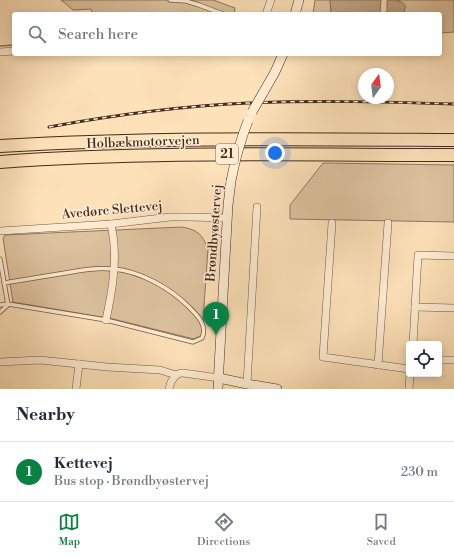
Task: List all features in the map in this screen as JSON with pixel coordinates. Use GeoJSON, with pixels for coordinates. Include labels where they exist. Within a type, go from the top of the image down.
{"type":"FeatureCollection","features":[{"type":"Feature","properties":{"kind":"highway","name":"Holbækmotorvejen"},"geometry":{"type":"LineString","coordinates":[[0,146],[114,141],[345,139],[454,140]]}},
{"type":"Feature","properties":{"kind":"highway","name":"Holbækmotorvejen"},"geometry":{"type":"LineString","coordinates":[[0,162],[119,156],[210,154],[454,155]]}},
{"type":"Feature","properties":{"kind":"street"},"geometry":{"type":"LineString","coordinates":[[267,12],[271,0]]}},
{"type":"Feature","properties":{"kind":"street"},"geometry":{"type":"LineString","coordinates":[[296,12],[299,0]]}},
{"type":"Feature","properties":{"kind":"street"},"geometry":{"type":"LineString","coordinates":[[0,52],[12,52]]}},
{"type":"Feature","properties":{"kind":"street","name":"Brøndbyøstervej"},"geometry":{"type":"LineString","coordinates":[[218,389],[227,218],[231,181],[238,148],[248,121],[283,56]]}},
{"type":"Feature","properties":{"kind":"street"},"geometry":{"type":"LineString","coordinates":[[247,384],[257,207]]}},
{"type":"Feature","properties":{"kind":"street","name":"Avedøre Slettevej"},"geometry":{"type":"LineString","coordinates":[[0,231],[111,224],[170,217],[227,218]]}},
{"type":"Feature","properties":{"kind":"street"},"geometry":{"type":"LineString","coordinates":[[332,223],[322,357],[406,369]]}},
{"type":"Feature","properties":{"kind":"street"},"geometry":{"type":"LineString","coordinates":[[378,365],[388,223]]}},
{"type":"Feature","properties":{"kind":"street"},"geometry":{"type":"LineString","coordinates":[[106,320],[113,269],[114,246],[111,224]]}},
{"type":"Feature","properties":{"kind":"street"},"geometry":{"type":"LineString","coordinates":[[413,341],[418,255],[454,256]]}},
{"type":"Feature","properties":{"kind":"street"},"geometry":{"type":"LineString","coordinates":[[415,307],[454,308]]}},
{"type":"Feature","properties":{"kind":"street"},"geometry":{"type":"LineString","coordinates":[[0,362],[40,360],[107,367],[160,370],[176,375]]}},
{"type":"Feature","properties":{"kind":"street"},"geometry":{"type":"LineString","coordinates":[[442,360],[454,360]]}},
{"type":"Feature","properties":{"kind":"street"},"geometry":{"type":"LineString","coordinates":[[76,389],[79,364]]}},
{"type":"Feature","properties":{"kind":"street"},"geometry":{"type":"LineString","coordinates":[[169,389],[171,382],[176,375],[184,373],[277,389]]}},
{"type":"Feature","properties":{"kind":"street"},"geometry":{"type":"LineString","coordinates":[[409,389],[410,377]]}},
{"type":"Feature","properties":{"kind":"lane"},"geometry":{"type":"LineString","coordinates":[[170,0],[199,5],[218,12]]}},
{"type":"Feature","properties":{"kind":"lane"},"geometry":{"type":"LineString","coordinates":[[0,261],[8,304]]}},
{"type":"Feature","properties":{"kind":"lane"},"geometry":{"type":"LineString","coordinates":[[0,305],[8,304],[106,320],[193,342],[202,338],[204,333],[204,327],[192,310],[184,302],[162,286],[145,277],[127,271],[113,269],[88,269],[4,283]]}},
{"type":"Feature","properties":{"kind":"lane"},"geometry":{"type":"LineString","coordinates":[[0,312],[8,304]]}},
{"type":"Feature","properties":{"kind":"shaded area"},"geometry":{"type":"Polygon","coordinates":[[[61,0],[213,0],[235,8],[234,12],[92,12],[91,9],[73,10],[61,0]]]}},
{"type":"Feature","properties":{"kind":"shaded area"},"geometry":{"type":"Polygon","coordinates":[[[315,0],[330,0],[331,12],[313,12],[315,0]]]}},
{"type":"Feature","properties":{"kind":"shaded area"},"geometry":{"type":"Polygon","coordinates":[[[330,0],[381,0],[380,12],[331,12],[330,0]]]}},
{"type":"Feature","properties":{"kind":"shaded area"},"geometry":{"type":"Polygon","coordinates":[[[395,0],[402,2],[405,10],[404,12],[387,12],[387,1],[395,0]]]}},
{"type":"Feature","properties":{"kind":"shaded area"},"geometry":{"type":"Polygon","coordinates":[[[399,0],[454,0],[454,32],[442,33],[442,12],[404,12],[399,0]]]}},
{"type":"Feature","properties":{"kind":"shaded area"},"geometry":{"type":"Polygon","coordinates":[[[323,163],[454,165],[454,222],[290,219],[290,205],[323,163]]]}},
{"type":"Feature","properties":{"kind":"shaded area"},"geometry":{"type":"Polygon","coordinates":[[[182,227],[196,231],[204,240],[208,249],[202,335],[194,339],[113,319],[13,302],[3,238],[5,235],[182,227]]]}},
{"type":"Feature","properties":{"kind":"waterway"},"geometry":{"type":"LineString","coordinates":[[0,46],[12,45]]}},
{"type":"Feature","properties":{"kind":"railway"},"geometry":{"type":"LineString","coordinates":[[49,127],[148,112],[223,104],[325,101],[454,104]]}},
{"type":"Feature","properties":{"kind":"place","name":"Kettevej"},"geometry":{"type":"Point","coordinates":[216,335]}}]}
